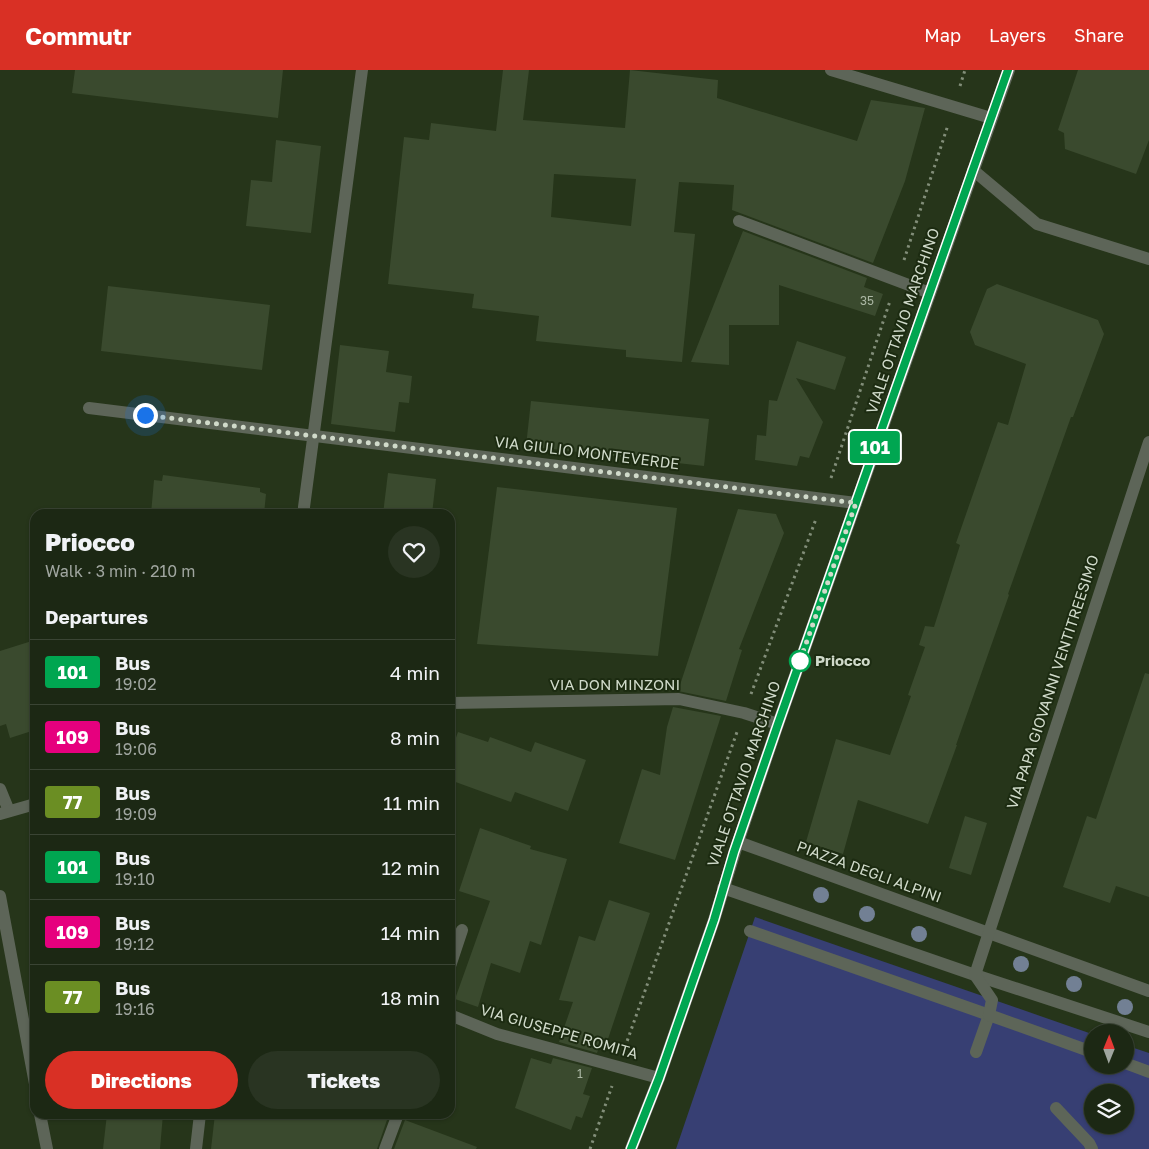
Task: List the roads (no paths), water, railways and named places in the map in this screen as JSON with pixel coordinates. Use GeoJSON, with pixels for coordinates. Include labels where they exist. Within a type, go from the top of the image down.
{"type":"FeatureCollection","features":[{"type":"Feature","properties":{"kind":"street"},"geometry":{"type":"LineString","coordinates":[[304,509],[362,70]]}},
{"type":"Feature","properties":{"kind":"street"},"geometry":{"type":"LineString","coordinates":[[831,70],[991,118]]}},
{"type":"Feature","properties":{"kind":"street","name":"VIALE OTTAVIO MARCHINO"},"geometry":{"type":"LineString","coordinates":[[631,1149],[659,1078],[778,724],[1008,70]]}},
{"type":"Feature","properties":{"kind":"street"},"geometry":{"type":"LineString","coordinates":[[973,170],[1037,224],[1149,259]]}},
{"type":"Feature","properties":{"kind":"street"},"geometry":{"type":"LineString","coordinates":[[738,221],[930,293]]}},
{"type":"Feature","properties":{"kind":"street","name":"VIA GIULIO MONTEVERDE"},"geometry":{"type":"LineString","coordinates":[[89,408],[856,503]]}},
{"type":"Feature","properties":{"kind":"street","name":"VIA PAPA GIOVANNI VENTITREESIMO"},"geometry":{"type":"LineString","coordinates":[[988,932],[1149,442]]}},
{"type":"Feature","properties":{"kind":"street","name":"VIA DON MINZONI"},"geometry":{"type":"LineString","coordinates":[[455,703],[679,699],[744,713],[778,724]]}},
{"type":"Feature","properties":{"kind":"street"},"geometry":{"type":"LineString","coordinates":[[0,789],[4,812],[30,805]]}},
{"type":"Feature","properties":{"kind":"street","name":"PIAZZA DEGLI ALPINI"},"geometry":{"type":"LineString","coordinates":[[738,842],[1149,991]]}},
{"type":"Feature","properties":{"kind":"street"},"geometry":{"type":"LineString","coordinates":[[724,888],[975,975],[1149,1032]]}},
{"type":"Feature","properties":{"kind":"street"},"geometry":{"type":"LineString","coordinates":[[0,896],[30,1057]]}},
{"type":"Feature","properties":{"kind":"street"},"geometry":{"type":"LineString","coordinates":[[455,951],[462,930]]}},
{"type":"Feature","properties":{"kind":"street"},"geometry":{"type":"LineString","coordinates":[[750,931],[1084,1049]]}},
{"type":"Feature","properties":{"kind":"street"},"geometry":{"type":"LineString","coordinates":[[975,975],[988,932]]}},
{"type":"Feature","properties":{"kind":"street"},"geometry":{"type":"LineString","coordinates":[[975,975],[992,1000],[989,1016],[976,1052]]}},
{"type":"Feature","properties":{"kind":"street","name":"VIA GIUSEPPE ROMITA"},"geometry":{"type":"LineString","coordinates":[[455,1017],[498,1034],[659,1078]]}},
{"type":"Feature","properties":{"kind":"street"},"geometry":{"type":"LineString","coordinates":[[1134,1066],[1149,1072]]}},
{"type":"Feature","properties":{"kind":"street"},"geometry":{"type":"LineString","coordinates":[[1056,1108],[1089,1143],[1092,1149]]}},
{"type":"Feature","properties":{"kind":"street"},"geometry":{"type":"LineString","coordinates":[[41,1119],[47,1149]]}},
{"type":"Feature","properties":{"kind":"street"},"geometry":{"type":"LineString","coordinates":[[196,1149],[199,1119]]}},
{"type":"Feature","properties":{"kind":"street"},"geometry":{"type":"LineString","coordinates":[[385,1149],[396,1119]]}},
{"type":"Feature","properties":{"kind":"place","name":"Priocco"},"geometry":{"type":"Point","coordinates":[800,661]}}]}
